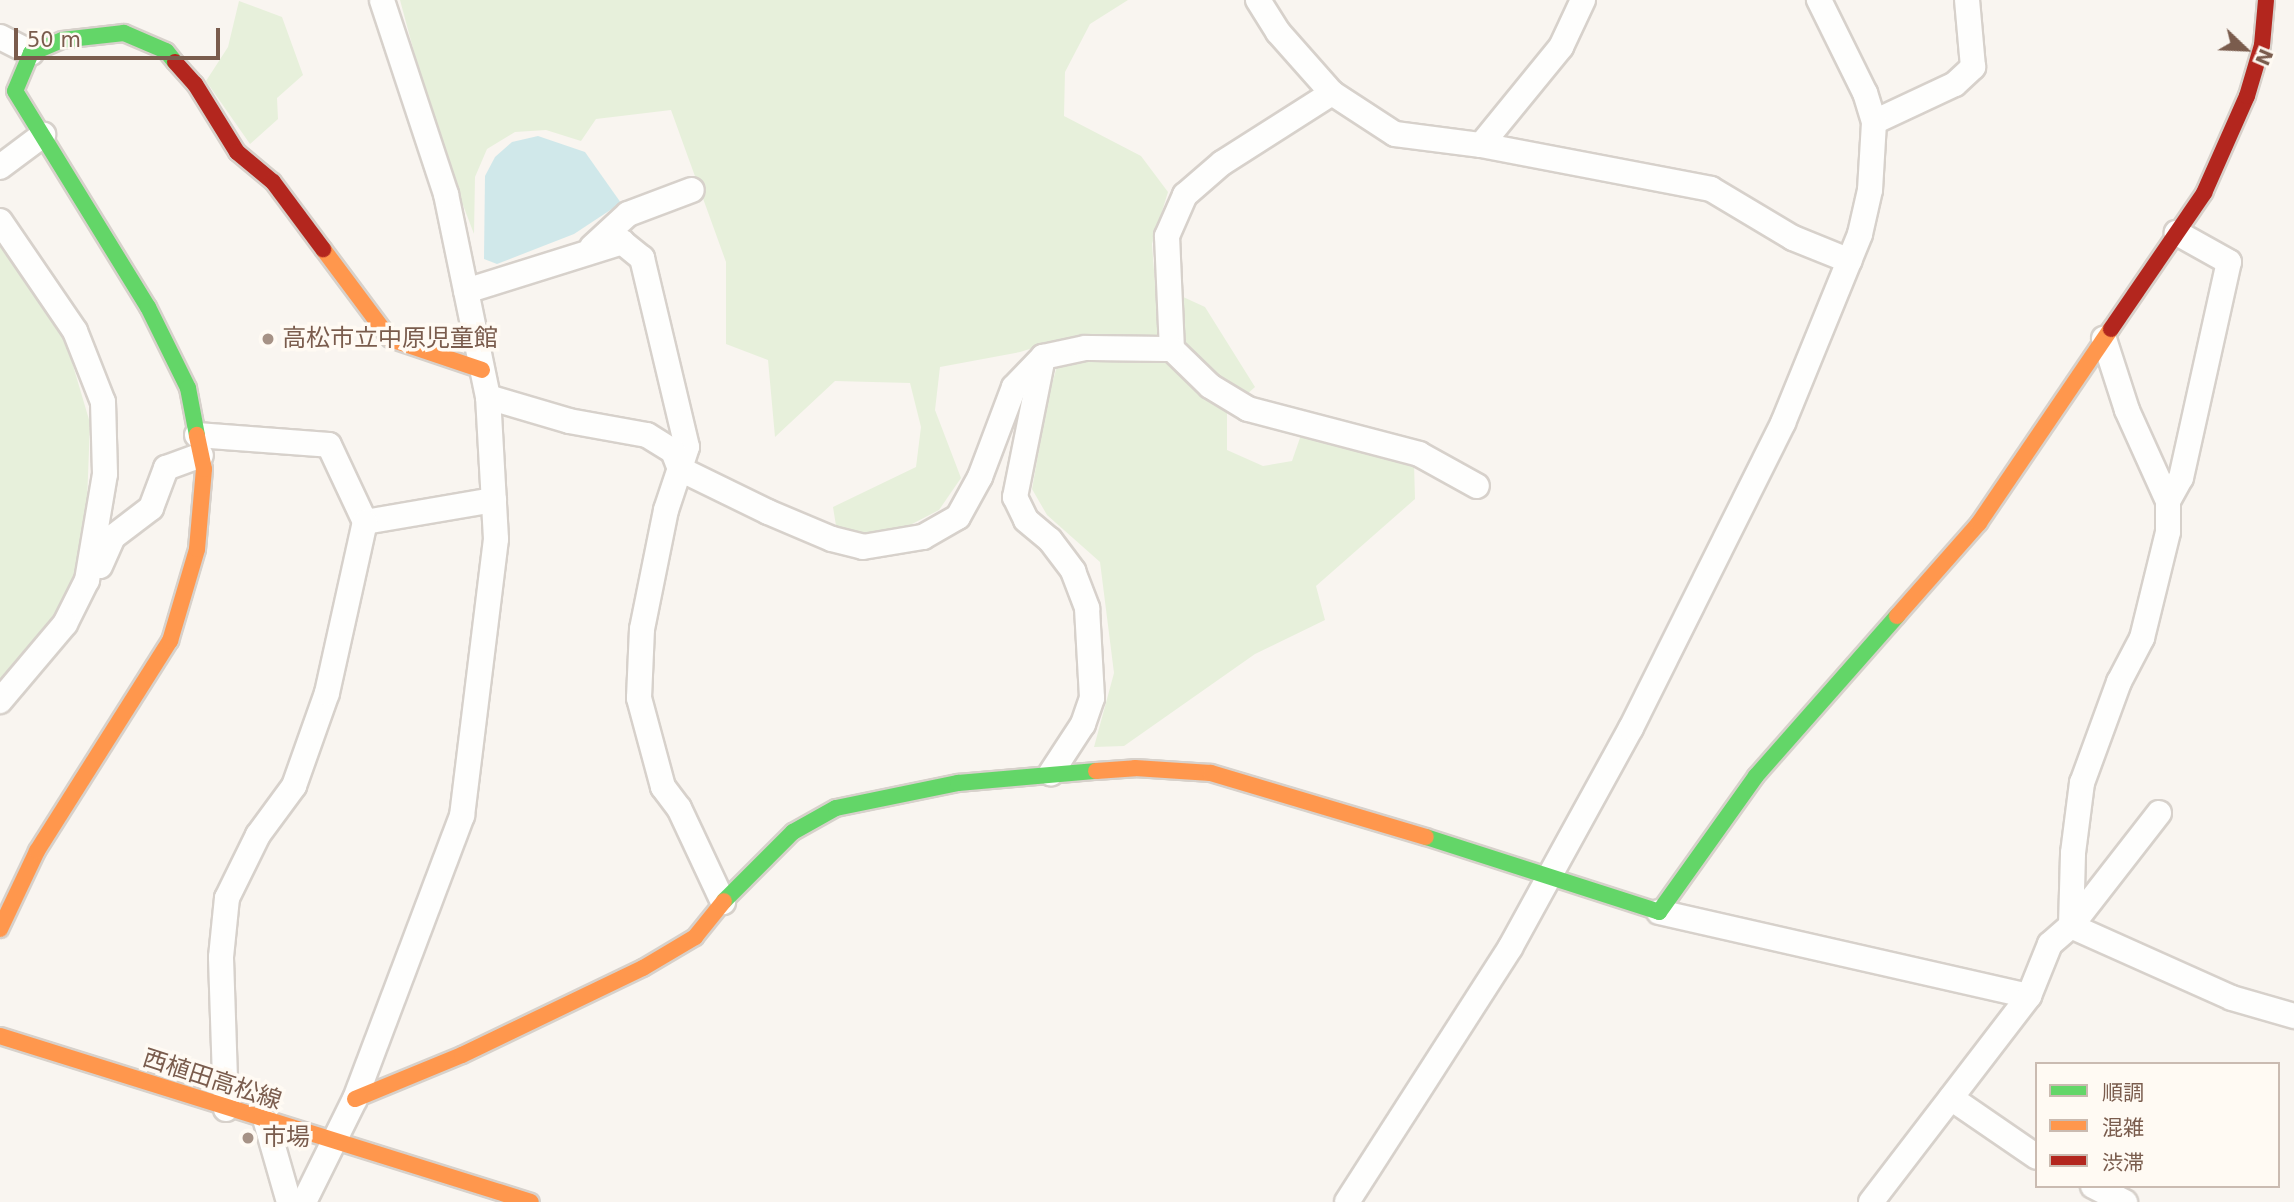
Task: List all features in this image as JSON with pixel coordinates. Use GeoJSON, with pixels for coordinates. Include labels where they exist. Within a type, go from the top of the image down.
{"type":"FeatureCollection","features":[{"type":"Feature","properties":{"kind":"street"},"geometry":{"type":"LineString","coordinates":[[304,1202],[355,1099],[462,816],[496,539],[488,397],[446,194],[382,0]]}},
{"type":"Feature","properties":{"kind":"street"},"geometry":{"type":"LineString","coordinates":[[1258,0],[1278,32],[1332,93],[1395,134],[1481,145],[1711,189],[1793,238],[1850,261]]}},
{"type":"Feature","properties":{"kind":"street"},"geometry":{"type":"LineString","coordinates":[[1481,145],[1561,47],[1583,0]]}},
{"type":"Feature","properties":{"kind":"street"},"geometry":{"type":"LineString","coordinates":[[1347,1202],[1510,948],[1631,728],[1783,423],[1850,261],[1870,190],[1874,122],[1866,93],[1819,0]]}},
{"type":"Feature","properties":{"kind":"street"},"geometry":{"type":"LineString","coordinates":[[1874,122],[1955,84],[1973,67],[1967,0]]}},
{"type":"Feature","properties":{"kind":"street"},"geometry":{"type":"LineString","coordinates":[[1659,912],[1756,776],[1979,523],[2177,233],[2229,146],[2262,45],[2266,0]]}},
{"type":"Feature","properties":{"kind":"street"},"geometry":{"type":"LineString","coordinates":[[0,929],[37,851],[170,641],[197,549],[199,445],[188,388],[148,307],[15,91],[31,53],[62,40],[124,33],[166,51],[195,84],[237,152],[273,181],[390,339],[482,370]]}},
{"type":"Feature","properties":{"kind":"street"},"geometry":{"type":"LineString","coordinates":[[0,37],[31,53]]}},
{"type":"Feature","properties":{"kind":"street"},"geometry":{"type":"LineString","coordinates":[[1332,93],[1222,163],[1185,195],[1167,236],[1172,349],[1210,386],[1248,409],[1419,454],[1477,486]]}},
{"type":"Feature","properties":{"kind":"street"},"geometry":{"type":"LineString","coordinates":[[0,167],[43,135]]}},
{"type":"Feature","properties":{"kind":"street"},"geometry":{"type":"LineString","coordinates":[[592,248],[628,214],[692,190]]}},
{"type":"Feature","properties":{"kind":"street"},"geometry":{"type":"LineString","coordinates":[[0,221],[75,331],[103,402],[105,474],[87,580],[65,624],[0,701]]}},
{"type":"Feature","properties":{"kind":"street"},"geometry":{"type":"LineString","coordinates":[[2168,501],[2181,478],[2229,262],[2177,233]]}},
{"type":"Feature","properties":{"kind":"street"},"geometry":{"type":"LineString","coordinates":[[466,291],[592,248],[622,242],[642,258],[687,447],[666,510],[642,629],[639,698],[663,787],[679,808],[723,902]]}},
{"type":"Feature","properties":{"kind":"street"},"geometry":{"type":"LineString","coordinates":[[2071,926],[2082,783],[2155,598],[2168,533],[2168,501],[2127,410],[2104,339]]}},
{"type":"Feature","properties":{"kind":"street"},"geometry":{"type":"LineString","coordinates":[[488,397],[569,421],[647,435],[673,451],[680,469],[832,539],[863,547],[923,537],[958,517],[980,477],[1014,387],[1043,357],[1086,348],[1172,349]]}},
{"type":"Feature","properties":{"kind":"street"},"geometry":{"type":"LineString","coordinates":[[1043,357],[1015,497],[1026,520],[1050,540],[1073,571],[1087,608],[1092,698],[1083,724],[1051,773]]}},
{"type":"Feature","properties":{"kind":"street"},"geometry":{"type":"LineString","coordinates":[[87,580],[100,567],[113,537],[151,508],[166,467],[199,445],[329,445],[365,522],[327,692],[295,786],[258,835],[228,898],[221,957],[226,1109]]}},
{"type":"Feature","properties":{"kind":"street"},"geometry":{"type":"LineString","coordinates":[[365,522],[494,500]]}},
{"type":"Feature","properties":{"kind":"street"},"geometry":{"type":"LineString","coordinates":[[355,1099],[462,1055],[643,968],[695,937],[723,902],[793,832],[836,808],[958,783],[1051,773],[1135,768],[1211,773],[1551,874],[1659,912],[2029,996]]}},
{"type":"Feature","properties":{"kind":"street"},"geometry":{"type":"LineString","coordinates":[[1871,1202],[2029,996],[2050,944],[2071,926],[2159,813]]}},
{"type":"Feature","properties":{"kind":"street"},"geometry":{"type":"LineString","coordinates":[[2071,926],[2232,998],[2294,1016]]}},
{"type":"Feature","properties":{"kind":"street","name":"西植田高松線"},"geometry":{"type":"LineString","coordinates":[[0,1036],[267,1122],[334,1140],[531,1202]]}},
{"type":"Feature","properties":{"kind":"street"},"geometry":{"type":"LineString","coordinates":[[1951,1098],[2035,1156]]}},
{"type":"Feature","properties":{"kind":"street"},"geometry":{"type":"LineString","coordinates":[[267,1122],[289,1202]]}},
{"type":"Feature","properties":{"kind":"street"},"geometry":{"type":"LineString","coordinates":[[2097,1188],[2125,1202]]}},
{"type":"Feature","properties":{"kind":"green space"},"geometry":{"type":"Polygon","coordinates":[[[400,0],[1128,0],[1090,24],[1065,72],[1064,116],[1141,156],[1168,192],[1152,244],[1155,284],[1205,307],[1255,387],[1227,412],[1227,450],[1263,466],[1292,461],[1301,435],[1414,463],[1415,499],[1316,586],[1325,620],[1255,654],[1124,746],[1094,747],[1114,673],[1100,562],[1047,515],[1032,489],[1048,398],[1065,338],[1020,352],[940,367],[935,410],[961,478],[939,510],[889,536],[837,532],[833,507],[916,467],[921,427],[910,383],[835,381],[775,437],[768,360],[726,344],[726,262],[671,110],[596,119],[581,141],[546,130],[515,132],[487,149],[475,177],[474,234],[436,134],[400,0]]]}},
{"type":"Feature","properties":{"kind":"green space"},"geometry":{"type":"Polygon","coordinates":[[[239,1],[282,17],[303,75],[277,98],[278,119],[250,144],[206,81],[228,47],[239,1]]]}},
{"type":"Feature","properties":{"kind":"green space"},"geometry":{"type":"Polygon","coordinates":[[[0,246],[64,335],[90,423],[87,502],[73,589],[52,625],[0,684],[0,246]]]}},
{"type":"Feature","properties":{"kind":"water"},"geometry":{"type":"Polygon","coordinates":[[[538,136],[585,152],[621,203],[574,234],[497,264],[484,259],[485,176],[495,157],[512,142],[538,136]]]}},
{"type":"Feature","properties":{"kind":"traffic: fast"},"geometry":{"type":"LineString","coordinates":[[175,62],[166,51],[124,33],[62,40],[31,53],[15,91],[148,307],[188,388],[197,435]]}},
{"type":"Feature","properties":{"kind":"traffic: fast"},"geometry":{"type":"LineString","coordinates":[[1426,837],[1659,912],[1756,776],[1897,616]]}},
{"type":"Feature","properties":{"kind":"traffic: fast"},"geometry":{"type":"LineString","coordinates":[[724,901],[793,832],[836,808],[958,783],[1096,771]]}},
{"type":"Feature","properties":{"kind":"traffic: slow"},"geometry":{"type":"LineString","coordinates":[[323,249],[390,339],[482,370]]}},
{"type":"Feature","properties":{"kind":"traffic: slow"},"geometry":{"type":"LineString","coordinates":[[1897,616],[1979,523],[2111,329]]}},
{"type":"Feature","properties":{"kind":"traffic: slow"},"geometry":{"type":"LineString","coordinates":[[0,929],[37,851],[170,641],[197,549],[204,469],[197,435]]}},
{"type":"Feature","properties":{"kind":"traffic: slow"},"geometry":{"type":"LineString","coordinates":[[1096,771],[1135,768],[1211,773],[1426,837]]}},
{"type":"Feature","properties":{"kind":"traffic: slow"},"geometry":{"type":"LineString","coordinates":[[355,1099],[462,1055],[643,968],[695,937],[724,901]]}},
{"type":"Feature","properties":{"kind":"traffic: slow"},"geometry":{"type":"LineString","coordinates":[[0,1036],[531,1202]]}},
{"type":"Feature","properties":{"kind":"traffic: jam"},"geometry":{"type":"LineString","coordinates":[[2111,329],[2204,193],[2247,96],[2262,45],[2266,0]]}},
{"type":"Feature","properties":{"kind":"traffic: jam"},"geometry":{"type":"LineString","coordinates":[[175,62],[195,84],[237,152],[273,182],[323,249]]}},
{"type":"Feature","properties":{"kind":"place","name":"高松市立中原児童館"},"geometry":{"type":"Point","coordinates":[268,339]}},
{"type":"Feature","properties":{"kind":"place","name":"市場"},"geometry":{"type":"Point","coordinates":[248,1138]}}]}
